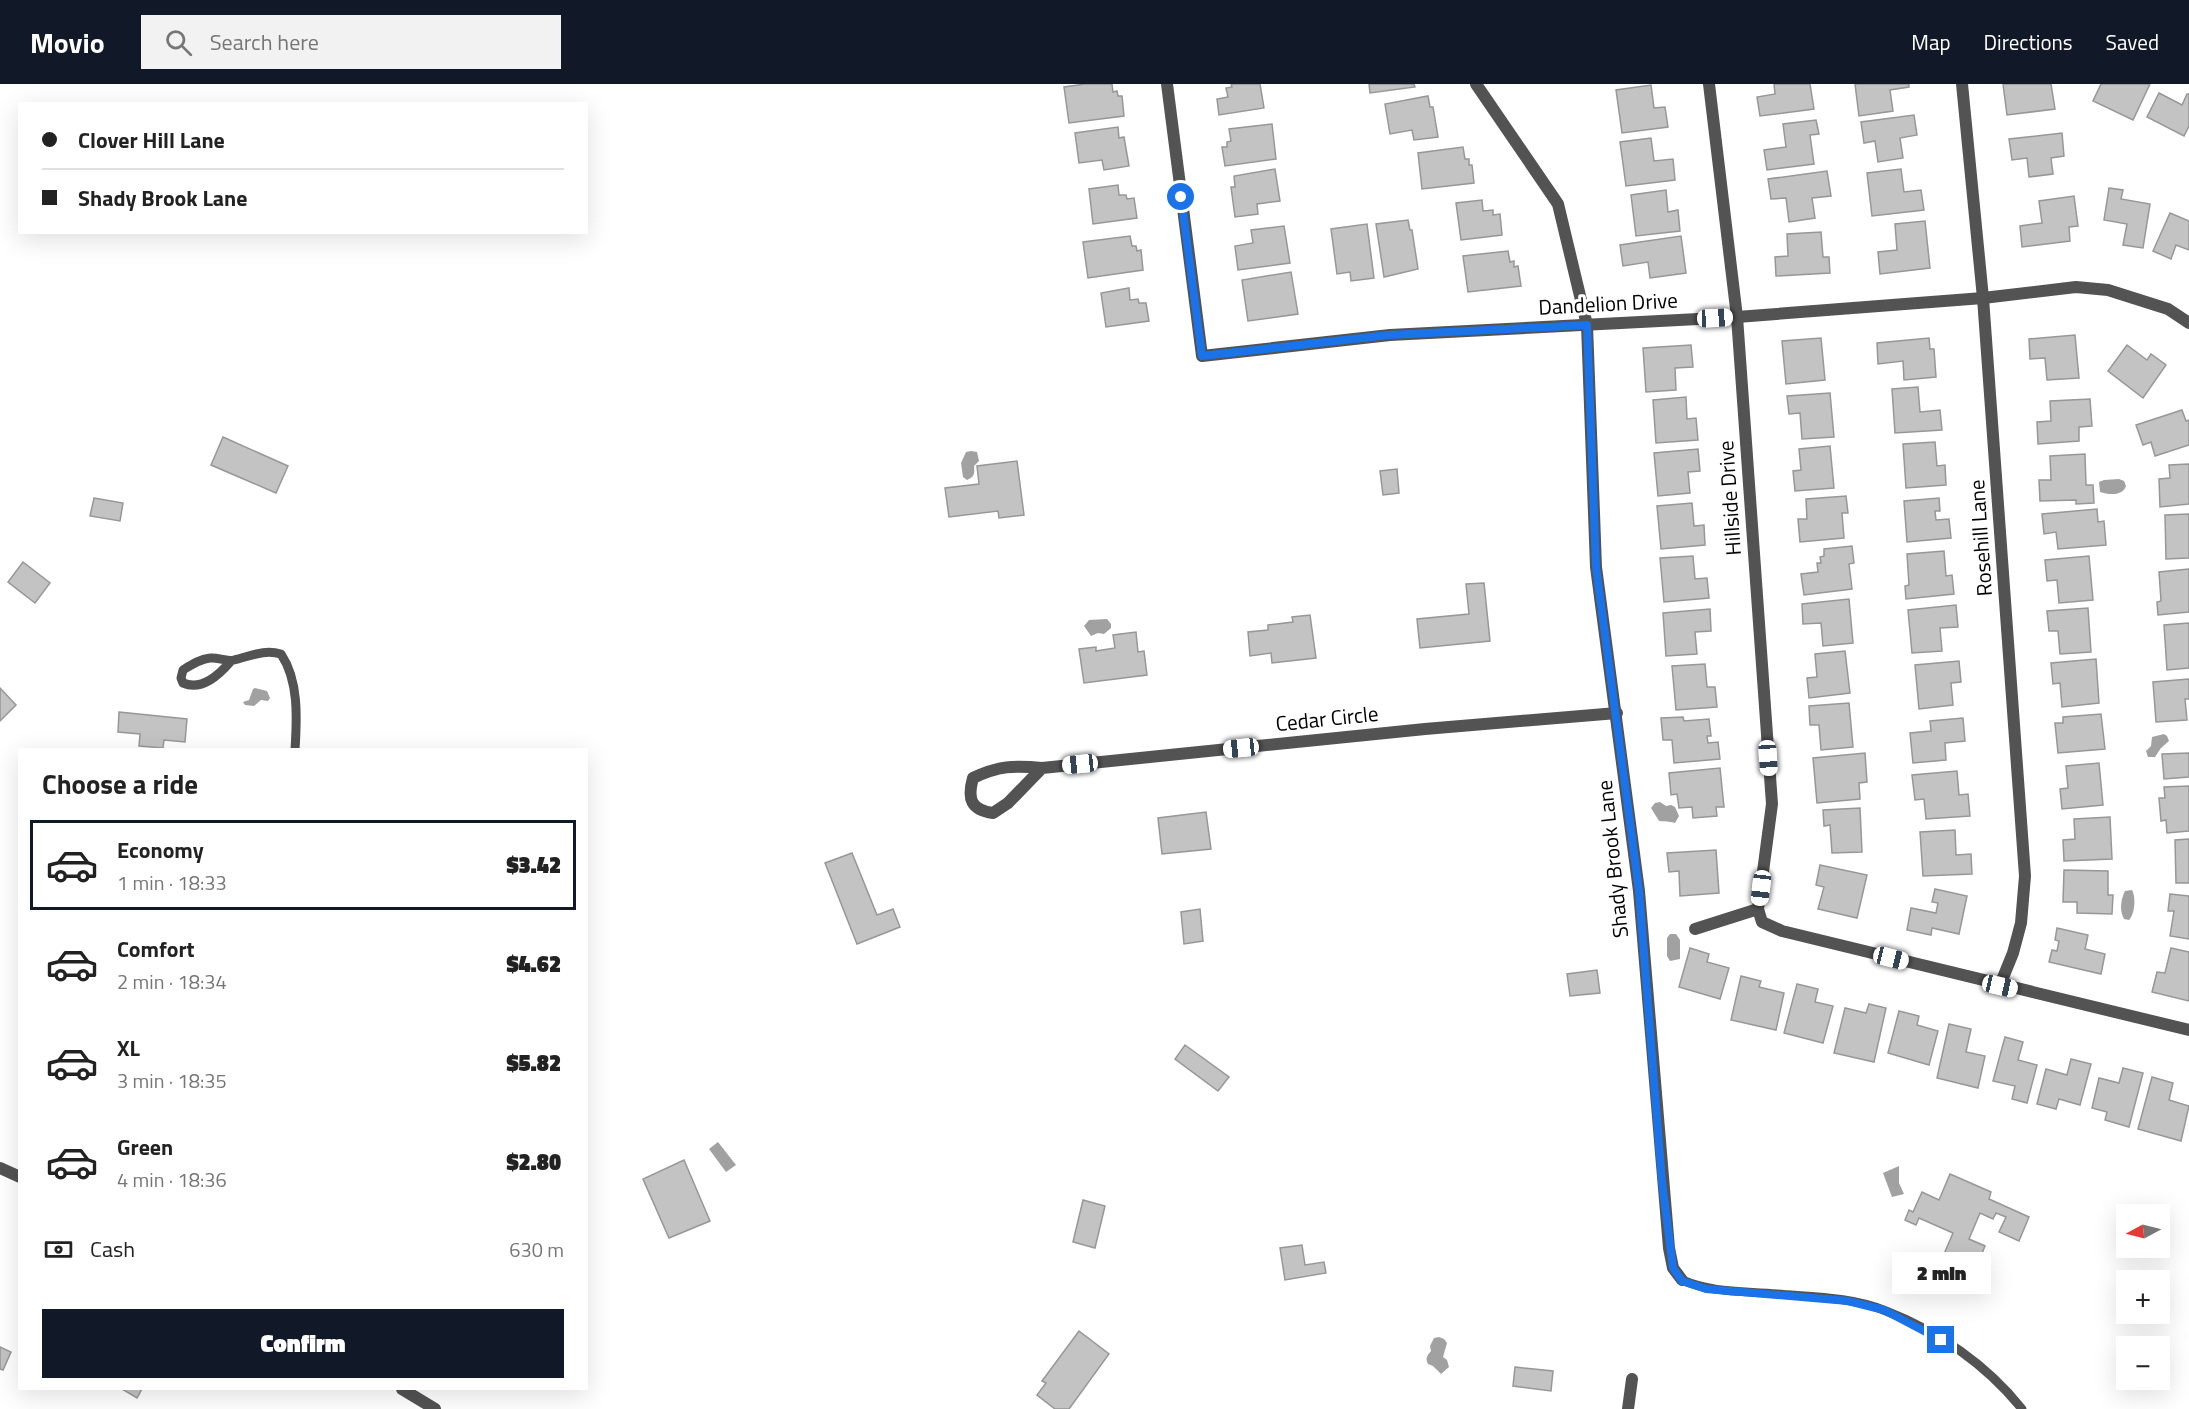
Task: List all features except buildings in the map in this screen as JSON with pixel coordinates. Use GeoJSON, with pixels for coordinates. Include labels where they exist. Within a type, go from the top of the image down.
{"type":"FeatureCollection","features":[{"type":"Feature","properties":{"kind":"street","name":"Dandelion Drive"},"geometry":{"type":"LineString","coordinates":[[1167,84],[1202,356],[1389,335],[1737,317],[1983,298],[2076,287],[2108,290],[2168,309],[2189,322]]}},
{"type":"Feature","properties":{"kind":"street","name":"Shady Brook Lane"},"geometry":{"type":"LineString","coordinates":[[1476,84],[1558,204],[1587,325],[1596,567],[1639,891],[1669,1248],[1673,1268],[1682,1281]]}},
{"type":"Feature","properties":{"kind":"street","name":"Hillside Drive"},"geometry":{"type":"LineString","coordinates":[[1709,84],[1737,317],[1772,804],[1758,909]]}},
{"type":"Feature","properties":{"kind":"street","name":"Rosehill Lane"},"geometry":{"type":"LineString","coordinates":[[1962,84],[1983,298],[2025,876],[2020,923],[2013,953],[2000,986]]}},
{"type":"Feature","properties":{"kind":"street","name":"Cedar Circle"},"geometry":{"type":"LineString","coordinates":[[1042,768],[1008,803],[993,813],[980,811],[972,804],[970,789],[973,778],[990,770],[1014,765],[1042,768],[1425,729],[1617,713]]}},
{"type":"Feature","properties":{"kind":"street"},"geometry":{"type":"LineString","coordinates":[[1695,929],[1758,909],[1762,922],[1782,931],[2000,986],[2189,1030]]}},
{"type":"Feature","properties":{"kind":"street"},"geometry":{"type":"LineString","coordinates":[[0,1168],[18,1176]]}},
{"type":"Feature","properties":{"kind":"street"},"geometry":{"type":"LineString","coordinates":[[1628,1409],[1632,1378]]}},
{"type":"Feature","properties":{"kind":"street"},"geometry":{"type":"LineString","coordinates":[[404,1390],[435,1409]]}},
{"type":"Feature","properties":{"kind":"lane"},"geometry":{"type":"LineString","coordinates":[[231,661],[210,658],[183,670],[181,678],[183,683],[191,687],[201,685],[231,661],[259,652],[271,651],[281,654],[290,668],[294,691],[295,748]]}},
{"type":"Feature","properties":{"kind":"lane","name":"Shady Brook Lane"},"geometry":{"type":"LineString","coordinates":[[1682,1281],[1706,1289],[1848,1301],[1884,1310],[1925,1330],[1974,1360],[2022,1409]]}},
{"type":"Feature","properties":{"kind":"shaded area"},"geometry":{"type":"Polygon","coordinates":[[[966,452],[977,452],[979,461],[974,466],[974,475],[967,480],[963,477],[961,463],[966,452]]]}},
{"type":"Feature","properties":{"kind":"shaded area"},"geometry":{"type":"Polygon","coordinates":[[[2119,479],[2124,481],[2126,486],[2122,492],[2111,494],[2100,492],[2099,482],[2119,479]]]}},
{"type":"Feature","properties":{"kind":"shaded area"},"geometry":{"type":"Polygon","coordinates":[[[1107,619],[1111,628],[1104,634],[1098,633],[1091,636],[1084,626],[1089,620],[1107,619]]]}},
{"type":"Feature","properties":{"kind":"shaded area"},"geometry":{"type":"Polygon","coordinates":[[[255,688],[267,691],[270,698],[268,701],[261,700],[254,706],[245,705],[243,702],[249,700],[255,688]]]}},
{"type":"Feature","properties":{"kind":"shaded area"},"geometry":{"type":"Polygon","coordinates":[[[2164,734],[2169,741],[2155,757],[2148,757],[2146,751],[2151,746],[2152,737],[2164,734]]]}},
{"type":"Feature","properties":{"kind":"shaded area"},"geometry":{"type":"Polygon","coordinates":[[[1660,802],[1666,806],[1675,807],[1679,816],[1675,823],[1659,820],[1651,808],[1655,803],[1660,802]]]}},
{"type":"Feature","properties":{"kind":"shaded area"},"geometry":{"type":"Polygon","coordinates":[[[2132,890],[2134,905],[2133,914],[2129,920],[2124,919],[2121,905],[2125,891],[2132,890]]]}},
{"type":"Feature","properties":{"kind":"shaded area"},"geometry":{"type":"Polygon","coordinates":[[[1670,934],[1676,934],[1680,940],[1680,959],[1670,961],[1667,956],[1667,938],[1670,934]]]}},
{"type":"Feature","properties":{"kind":"shaded area"},"geometry":{"type":"Polygon","coordinates":[[[718,1142],[736,1165],[726,1172],[709,1149],[718,1142]]]}},
{"type":"Feature","properties":{"kind":"shaded area"},"geometry":{"type":"Polygon","coordinates":[[[1899,1166],[1899,1183],[1904,1194],[1892,1197],[1883,1173],[1899,1166]]]}},
{"type":"Feature","properties":{"kind":"shaded area"},"geometry":{"type":"Polygon","coordinates":[[[1439,1337],[1447,1343],[1443,1357],[1447,1360],[1449,1367],[1441,1374],[1428,1364],[1427,1360],[1434,1338],[1439,1337]]]}},
{"type":"Feature","properties":{"kind":"route"},"geometry":{"type":"LineString","coordinates":[[1181,197],[1202,356],[1389,335],[1587,325],[1596,567],[1639,891],[1662,1182],[1673,1268],[1682,1281],[1706,1289],[1848,1301],[1884,1310],[1941,1340]]}}]}
